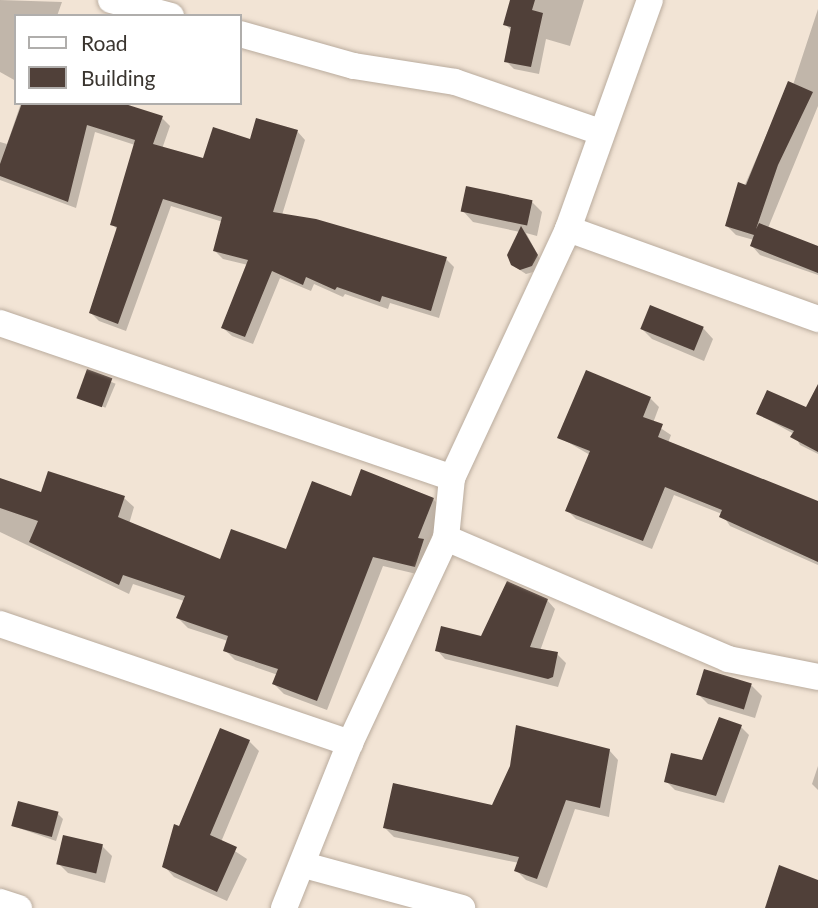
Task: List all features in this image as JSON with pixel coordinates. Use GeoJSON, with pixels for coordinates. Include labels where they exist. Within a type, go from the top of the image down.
{"type":"FeatureCollection","features":[{"type":"Feature","properties":{"kind":"street"},"geometry":{"type":"LineString","coordinates":[[111,0],[164,14]]}},
{"type":"Feature","properties":{"kind":"street"},"geometry":{"type":"LineString","coordinates":[[284,908],[304,865],[350,743],[446,538],[452,478],[568,229],[600,132],[650,0]]}},
{"type":"Feature","properties":{"kind":"street"},"geometry":{"type":"LineString","coordinates":[[242,35],[354,66],[455,82],[600,132]]}},
{"type":"Feature","properties":{"kind":"street"},"geometry":{"type":"LineString","coordinates":[[568,229],[818,319]]}},
{"type":"Feature","properties":{"kind":"street"},"geometry":{"type":"LineString","coordinates":[[0,323],[452,478]]}},
{"type":"Feature","properties":{"kind":"street"},"geometry":{"type":"LineString","coordinates":[[446,538],[728,659],[818,677]]}},
{"type":"Feature","properties":{"kind":"street"},"geometry":{"type":"LineString","coordinates":[[0,624],[350,743]]}},
{"type":"Feature","properties":{"kind":"street"},"geometry":{"type":"LineString","coordinates":[[304,865],[462,908]]}},
{"type":"Feature","properties":{"kind":"street"},"geometry":{"type":"LineString","coordinates":[[0,902],[19,908]]}},
{"type":"Feature","properties":{"kind":"building"},"geometry":{"type":"Polygon","coordinates":[[[510,0],[535,0],[532,10],[543,13],[531,67],[504,62],[511,27],[503,25],[510,0]]]}},
{"type":"Feature","properties":{"kind":"building"},"geometry":{"type":"Polygon","coordinates":[[[788,81],[813,92],[778,165],[756,229],[759,223],[818,246],[818,273],[750,246],[754,235],[725,226],[738,182],[746,185],[788,81]]]}},
{"type":"Feature","properties":{"kind":"building"},"geometry":{"type":"Polygon","coordinates":[[[21,105],[128,105],[163,116],[153,144],[203,158],[213,127],[250,139],[256,118],[298,130],[273,212],[316,219],[447,257],[431,311],[382,296],[380,302],[337,287],[335,290],[306,277],[303,285],[272,271],[245,337],[221,328],[248,260],[213,251],[222,217],[163,199],[118,324],[89,313],[117,227],[110,225],[135,140],[87,125],[68,202],[0,176],[0,164],[21,105]]]}},
{"type":"Feature","properties":{"kind":"building"},"geometry":{"type":"Polygon","coordinates":[[[466,186],[533,200],[527,226],[461,211],[466,186]]]}},
{"type":"Feature","properties":{"kind":"building"},"geometry":{"type":"Polygon","coordinates":[[[521,226],[538,255],[532,266],[520,270],[511,265],[507,255],[521,226]]]}},
{"type":"Feature","properties":{"kind":"building"},"geometry":{"type":"Polygon","coordinates":[[[650,305],[704,327],[694,351],[640,329],[650,305]]]}},
{"type":"Feature","properties":{"kind":"building"},"geometry":{"type":"Polygon","coordinates":[[[87,369],[112,378],[102,407],[76,398],[87,369]]]}},
{"type":"Feature","properties":{"kind":"building"},"geometry":{"type":"Polygon","coordinates":[[[586,370],[651,397],[643,417],[663,424],[658,437],[818,501],[818,562],[719,517],[722,510],[665,487],[643,541],[565,511],[590,451],[557,438],[586,370]]]}},
{"type":"Feature","properties":{"kind":"building"},"geometry":{"type":"Polygon","coordinates":[[[818,384],[818,452],[790,437],[794,431],[756,414],[767,390],[806,407],[818,384]]]}},
{"type":"Feature","properties":{"kind":"building"},"geometry":{"type":"Polygon","coordinates":[[[361,469],[434,498],[418,538],[424,539],[415,567],[373,557],[317,701],[272,684],[278,669],[223,651],[228,636],[176,618],[185,596],[123,575],[119,585],[29,542],[38,521],[0,508],[0,478],[41,492],[48,471],[125,496],[118,517],[220,559],[231,529],[286,549],[312,481],[351,496],[361,469]]]}},
{"type":"Feature","properties":{"kind":"building"},"geometry":{"type":"Polygon","coordinates":[[[507,581],[548,599],[530,647],[558,652],[553,677],[548,679],[435,651],[441,626],[481,636],[507,581]]]}},
{"type":"Feature","properties":{"kind":"building"},"geometry":{"type":"Polygon","coordinates":[[[704,669],[752,684],[744,709],[696,695],[704,669]]]}},
{"type":"Feature","properties":{"kind":"building"},"geometry":{"type":"Polygon","coordinates":[[[719,717],[742,725],[716,796],[664,782],[671,753],[702,760],[719,717]]]}},
{"type":"Feature","properties":{"kind":"building"},"geometry":{"type":"Polygon","coordinates":[[[516,725],[610,749],[600,808],[566,800],[537,879],[514,871],[519,857],[383,828],[393,783],[492,805],[510,766],[516,725]]]}},
{"type":"Feature","properties":{"kind":"building"},"geometry":{"type":"Polygon","coordinates":[[[220,728],[250,740],[210,835],[237,847],[217,892],[162,867],[174,824],[179,826],[220,728]]]}},
{"type":"Feature","properties":{"kind":"building"},"geometry":{"type":"Polygon","coordinates":[[[18,801],[59,812],[52,837],[11,826],[18,801]]]}},
{"type":"Feature","properties":{"kind":"building"},"geometry":{"type":"Polygon","coordinates":[[[63,835],[103,844],[96,873],[56,864],[63,835]]]}},
{"type":"Feature","properties":{"kind":"building"},"geometry":{"type":"Polygon","coordinates":[[[779,865],[818,880],[818,908],[765,908],[779,865]]]}}]}
